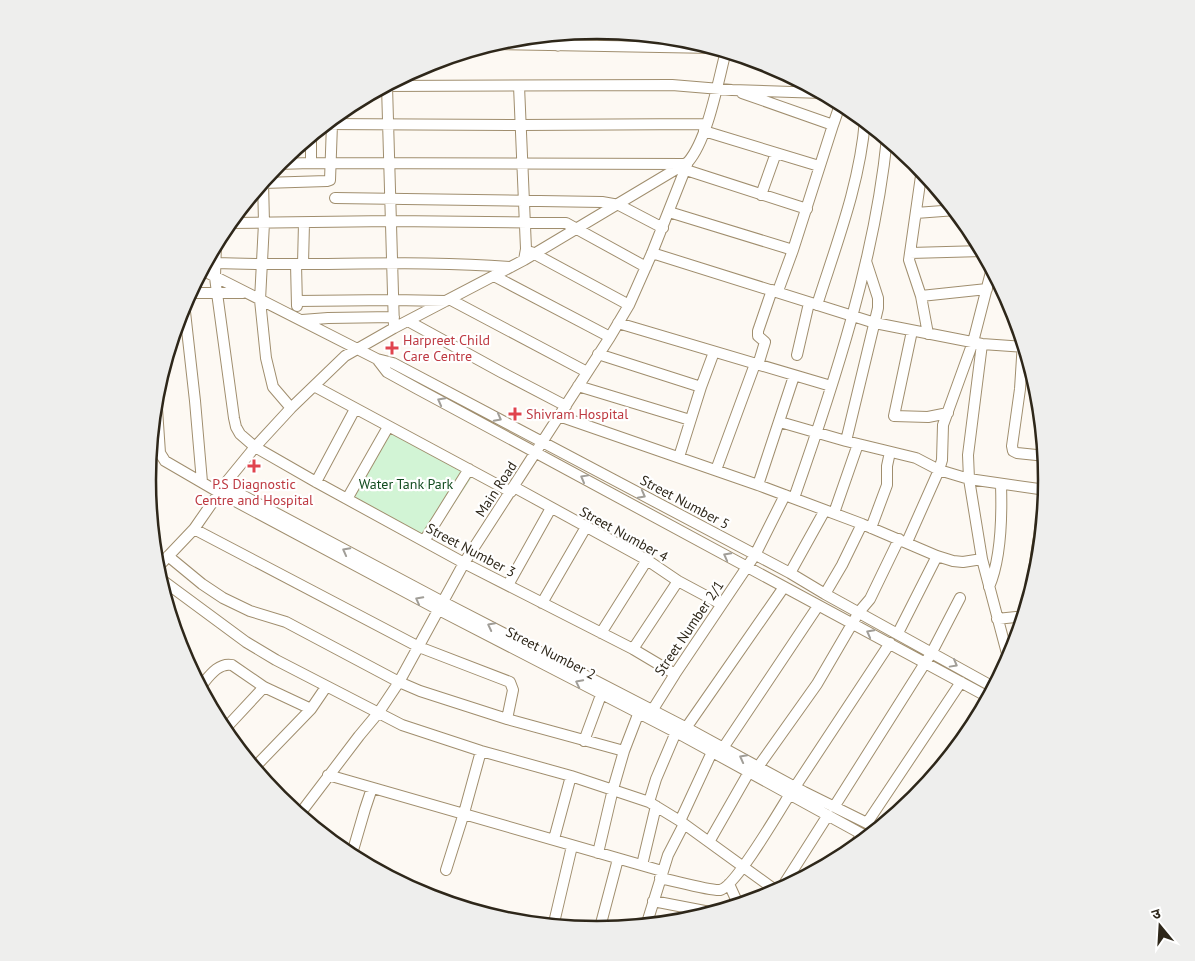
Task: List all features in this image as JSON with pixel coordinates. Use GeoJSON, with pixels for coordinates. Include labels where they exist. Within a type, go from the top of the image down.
{"type":"FeatureCollection","features":[{"type":"Feature","properties":{"kind":"street"},"geometry":{"type":"LineString","coordinates":[[558,41],[558,46]]}},
{"type":"Feature","properties":{"kind":"street"},"geometry":{"type":"LineString","coordinates":[[525,45],[558,46],[642,42]]}},
{"type":"Feature","properties":{"kind":"street","name":"Main Road"},"geometry":{"type":"LineString","coordinates":[[303,810],[379,712],[399,682],[464,563],[560,416],[629,305],[663,228],[686,166],[705,127],[724,58]]}},
{"type":"Feature","properties":{"kind":"street"},"geometry":{"type":"LineString","coordinates":[[398,86],[672,85],[716,87],[732,90],[833,125]]}},
{"type":"Feature","properties":{"kind":"street"},"geometry":{"type":"LineString","coordinates":[[519,86],[524,222],[528,255]]}},
{"type":"Feature","properties":{"kind":"street"},"geometry":{"type":"LineString","coordinates":[[800,88],[800,92]]}},
{"type":"Feature","properties":{"kind":"street"},"geometry":{"type":"LineString","coordinates":[[732,90],[808,92]]}},
{"type":"Feature","properties":{"kind":"street"},"geometry":{"type":"LineString","coordinates":[[386,93],[391,200],[394,328]]}},
{"type":"Feature","properties":{"kind":"street"},"geometry":{"type":"LineString","coordinates":[[716,470],[765,342],[758,336],[758,331],[793,250],[838,110]]}},
{"type":"Feature","properties":{"kind":"street"},"geometry":{"type":"LineString","coordinates":[[337,124],[705,127],[776,153],[819,166]]}},
{"type":"Feature","properties":{"kind":"street"},"geometry":{"type":"LineString","coordinates":[[797,355],[856,178],[864,129]]}},
{"type":"Feature","properties":{"kind":"street"},"geometry":{"type":"LineString","coordinates":[[272,182],[327,181],[332,178],[329,130]]}},
{"type":"Feature","properties":{"kind":"street"},"geometry":{"type":"LineString","coordinates":[[311,144],[311,163]]}},
{"type":"Feature","properties":{"kind":"street","name":"Street Number 2/1"},"geometry":{"type":"LineString","coordinates":[[650,713],[755,555],[790,496],[817,433],[866,261],[883,178],[886,146]]}},
{"type":"Feature","properties":{"kind":"street"},"geometry":{"type":"LineString","coordinates":[[760,195],[776,153]]}},
{"type":"Feature","properties":{"kind":"street"},"geometry":{"type":"LineString","coordinates":[[290,164],[332,162],[639,163],[686,166],[760,195],[807,209]]}},
{"type":"Feature","properties":{"kind":"street"},"geometry":{"type":"LineString","coordinates":[[163,561],[194,529],[222,489],[291,408],[345,356],[394,328],[512,267],[528,255],[686,166]]}},
{"type":"Feature","properties":{"kind":"street"},"geometry":{"type":"LineString","coordinates":[[922,180],[910,253],[910,266],[921,296],[928,334]]}},
{"type":"Feature","properties":{"kind":"street"},"geometry":{"type":"LineString","coordinates":[[263,191],[264,223],[260,300],[269,377],[278,394],[291,408]]}},
{"type":"Feature","properties":{"kind":"street"},"geometry":{"type":"LineString","coordinates":[[335,198],[602,202],[619,205],[663,228]]}},
{"type":"Feature","properties":{"kind":"street"},"geometry":{"type":"LineString","coordinates":[[916,213],[947,211]]}},
{"type":"Feature","properties":{"kind":"street"},"geometry":{"type":"LineString","coordinates":[[669,212],[793,250]]}},
{"type":"Feature","properties":{"kind":"street"},"geometry":{"type":"LineString","coordinates":[[239,223],[390,221],[566,223],[646,267]]}},
{"type":"Feature","properties":{"kind":"street"},"geometry":{"type":"LineString","coordinates":[[304,223],[297,301],[300,319],[394,317]]}},
{"type":"Feature","properties":{"kind":"street"},"geometry":{"type":"LineString","coordinates":[[910,253],[974,250]]}},
{"type":"Feature","properties":{"kind":"street"},"geometry":{"type":"LineString","coordinates":[[652,253],[775,290],[875,323],[977,343],[1018,345]]}},
{"type":"Feature","properties":{"kind":"street"},"geometry":{"type":"LineString","coordinates":[[528,255],[629,305]]}},
{"type":"Feature","properties":{"kind":"street","name":"Street Number 3"},"geometry":{"type":"LineString","coordinates":[[216,258],[215,277],[217,293],[236,427],[240,434],[256,448],[316,482],[464,563],[633,649],[675,674]]}},
{"type":"Feature","properties":{"kind":"street"},"geometry":{"type":"LineString","coordinates":[[846,441],[879,303],[866,261]]}},
{"type":"Feature","properties":{"kind":"street"},"geometry":{"type":"LineString","coordinates":[[216,263],[262,265],[462,264],[512,267]]}},
{"type":"Feature","properties":{"kind":"street","name":"Street Number 5"},"geometry":{"type":"LineString","coordinates":[[208,273],[358,348],[376,359],[393,362],[755,555],[989,685]]}},
{"type":"Feature","properties":{"kind":"street"},"geometry":{"type":"LineString","coordinates":[[494,276],[610,337]]}},
{"type":"Feature","properties":{"kind":"street"},"geometry":{"type":"LineString","coordinates":[[758,767],[817,684],[859,612],[870,598],[903,541],[939,470],[942,460],[943,426],[977,343],[992,284],[921,296]]}},
{"type":"Feature","properties":{"kind":"street"},"geometry":{"type":"LineString","coordinates":[[197,293],[245,292]]}},
{"type":"Feature","properties":{"kind":"street"},"geometry":{"type":"LineString","coordinates":[[297,301],[449,301],[587,372]]}},
{"type":"Feature","properties":{"kind":"street"},"geometry":{"type":"LineString","coordinates":[[186,320],[202,482]]}},
{"type":"Feature","properties":{"kind":"street"},"geometry":{"type":"LineString","coordinates":[[408,321],[566,406]]}},
{"type":"Feature","properties":{"kind":"street"},"geometry":{"type":"LineString","coordinates":[[618,323],[831,386]]}},
{"type":"Feature","properties":{"kind":"street"},"geometry":{"type":"LineString","coordinates":[[912,331],[894,416],[928,417],[948,413]]}},
{"type":"Feature","properties":{"kind":"street"},"geometry":{"type":"LineString","coordinates":[[977,343],[968,455],[969,479],[982,559],[1006,650]]}},
{"type":"Feature","properties":{"kind":"street"},"geometry":{"type":"LineString","coordinates":[[679,457],[714,352]]}},
{"type":"Feature","properties":{"kind":"street"},"geometry":{"type":"LineString","coordinates":[[598,354],[701,387]]}},
{"type":"Feature","properties":{"kind":"street"},"geometry":{"type":"LineString","coordinates":[[376,359],[387,372],[984,694]]}},
{"type":"Feature","properties":{"kind":"street"},"geometry":{"type":"LineString","coordinates":[[1023,361],[1012,446],[1013,451],[1016,453],[1038,455]]}},
{"type":"Feature","properties":{"kind":"street"},"geometry":{"type":"LineString","coordinates":[[758,485],[794,376]]}},
{"type":"Feature","properties":{"kind":"street","name":"Street Number 4"},"geometry":{"type":"LineString","coordinates":[[314,386],[469,469],[551,508],[647,560],[678,581],[721,604]]}},
{"type":"Feature","properties":{"kind":"street"},"geometry":{"type":"LineString","coordinates":[[578,386],[690,420]]}},
{"type":"Feature","properties":{"kind":"street"},"geometry":{"type":"LineString","coordinates":[[316,482],[355,409]]}},
{"type":"Feature","properties":{"kind":"street"},"geometry":{"type":"LineString","coordinates":[[560,416],[790,496],[937,556],[964,562],[982,559]]}},
{"type":"Feature","properties":{"kind":"street"},"geometry":{"type":"LineString","coordinates":[[780,422],[916,458],[939,470],[969,479],[1039,489]]}},
{"type":"Feature","properties":{"kind":"street"},"geometry":{"type":"LineString","coordinates":[[347,499],[388,427]]}},
{"type":"Feature","properties":{"kind":"street","name":"Street Number 2"},"geometry":{"type":"LineString","coordinates":[[159,432],[161,457],[165,461],[202,482],[222,489],[441,606],[601,694],[639,712],[650,713],[676,732],[712,752],[749,772],[793,790],[831,811],[862,834]]}},
{"type":"Feature","properties":{"kind":"street"},"geometry":{"type":"LineString","coordinates":[[790,574],[829,511],[858,444]]}},
{"type":"Feature","properties":{"kind":"street"},"geometry":{"type":"LineString","coordinates":[[825,594],[867,526],[887,485],[887,466],[890,452]]}},
{"type":"Feature","properties":{"kind":"street"},"geometry":{"type":"LineString","coordinates":[[424,541],[469,469]]}},
{"type":"Feature","properties":{"kind":"street"},"geometry":{"type":"LineString","coordinates":[[989,587],[996,566],[1001,485]]}},
{"type":"Feature","properties":{"kind":"street"},"geometry":{"type":"LineString","coordinates":[[508,585],[551,508]]}},
{"type":"Feature","properties":{"kind":"street"},"geometry":{"type":"LineString","coordinates":[[542,603],[586,527]]}},
{"type":"Feature","properties":{"kind":"street"},"geometry":{"type":"LineString","coordinates":[[194,529],[419,647],[510,682],[514,690],[507,719]]}},
{"type":"Feature","properties":{"kind":"street"},"geometry":{"type":"LineString","coordinates":[[168,556],[202,584],[223,598],[250,611],[286,622],[399,682],[507,719],[624,751]]}},
{"type":"Feature","properties":{"kind":"street"},"geometry":{"type":"LineString","coordinates":[[898,633],[937,556]]}},
{"type":"Feature","properties":{"kind":"street"},"geometry":{"type":"LineString","coordinates":[[601,633],[647,560]]}},
{"type":"Feature","properties":{"kind":"street"},"geometry":{"type":"LineString","coordinates":[[633,649],[678,581]]}},
{"type":"Feature","properties":{"kind":"street"},"geometry":{"type":"LineString","coordinates":[[169,586],[276,660],[402,725],[481,752],[613,789],[653,804],[682,822],[772,887]]}},
{"type":"Feature","properties":{"kind":"street"},"geometry":{"type":"LineString","coordinates":[[686,728],[784,587]]}},
{"type":"Feature","properties":{"kind":"street"},"geometry":{"type":"LineString","coordinates":[[787,880],[932,652],[960,598]]}},
{"type":"Feature","properties":{"kind":"street"},"geometry":{"type":"LineString","coordinates":[[441,606],[650,713],[686,728],[758,767],[793,790]]}},
{"type":"Feature","properties":{"kind":"street"},"geometry":{"type":"LineString","coordinates":[[723,748],[818,606]]}},
{"type":"Feature","properties":{"kind":"street"},"geometry":{"type":"LineString","coordinates":[[997,619],[1018,617]]}},
{"type":"Feature","properties":{"kind":"street"},"geometry":{"type":"LineString","coordinates":[[328,776],[554,839],[572,846],[642,865],[661,874],[715,890],[721,890],[729,884],[744,866],[890,643]]}},
{"type":"Feature","properties":{"kind":"street"},"geometry":{"type":"LineString","coordinates":[[204,682],[214,671],[227,664],[238,668],[264,688],[311,709]]}},
{"type":"Feature","properties":{"kind":"street"},"geometry":{"type":"LineString","coordinates":[[867,823],[961,682]]}},
{"type":"Feature","properties":{"kind":"street"},"geometry":{"type":"LineString","coordinates":[[258,763],[311,709],[326,687]]}},
{"type":"Feature","properties":{"kind":"street"},"geometry":{"type":"LineString","coordinates":[[229,725],[264,688]]}},
{"type":"Feature","properties":{"kind":"street"},"geometry":{"type":"LineString","coordinates":[[584,741],[601,694]]}},
{"type":"Feature","properties":{"kind":"street"},"geometry":{"type":"LineString","coordinates":[[598,853],[624,751],[639,712]]}},
{"type":"Feature","properties":{"kind":"street"},"geometry":{"type":"LineString","coordinates":[[642,865],[656,779],[676,732]]}},
{"type":"Feature","properties":{"kind":"street"},"geometry":{"type":"LineString","coordinates":[[446,870],[481,752]]}},
{"type":"Feature","properties":{"kind":"street"},"geometry":{"type":"LineString","coordinates":[[648,919],[668,855],[712,752]]}},
{"type":"Feature","properties":{"kind":"street"},"geometry":{"type":"LineString","coordinates":[[709,842],[749,772]]}},
{"type":"Feature","properties":{"kind":"street"},"geometry":{"type":"LineString","coordinates":[[554,839],[571,776]]}},
{"type":"Feature","properties":{"kind":"street"},"geometry":{"type":"LineString","coordinates":[[353,849],[372,788]]}},
{"type":"Feature","properties":{"kind":"street"},"geometry":{"type":"LineString","coordinates":[[831,811],[873,826]]}},
{"type":"Feature","properties":{"kind":"street"},"geometry":{"type":"LineString","coordinates":[[554,919],[572,846]]}},
{"type":"Feature","properties":{"kind":"street"},"geometry":{"type":"LineString","coordinates":[[601,922],[618,859]]}},
{"type":"Feature","properties":{"kind":"street"},"geometry":{"type":"LineString","coordinates":[[729,884],[736,900]]}},
{"type":"Feature","properties":{"kind":"street"},"geometry":{"type":"LineString","coordinates":[[653,901],[700,910]]}},
{"type":"Feature","properties":{"kind":"green space","name":"Water Tank Park"},"geometry":{"type":"Polygon","coordinates":[[[391,432],[472,477],[430,540],[352,497],[391,432]]]}},
{"type":"Feature","properties":{"kind":"place","name":"Harpreet Child Care Centre"},"geometry":{"type":"Point","coordinates":[392,348]}},
{"type":"Feature","properties":{"kind":"place","name":"Shivram Hospital"},"geometry":{"type":"Point","coordinates":[515,414]}},
{"type":"Feature","properties":{"kind":"place","name":"P.S Diagnostic Centre and Hospital"},"geometry":{"type":"Point","coordinates":[254,466]}}]}
